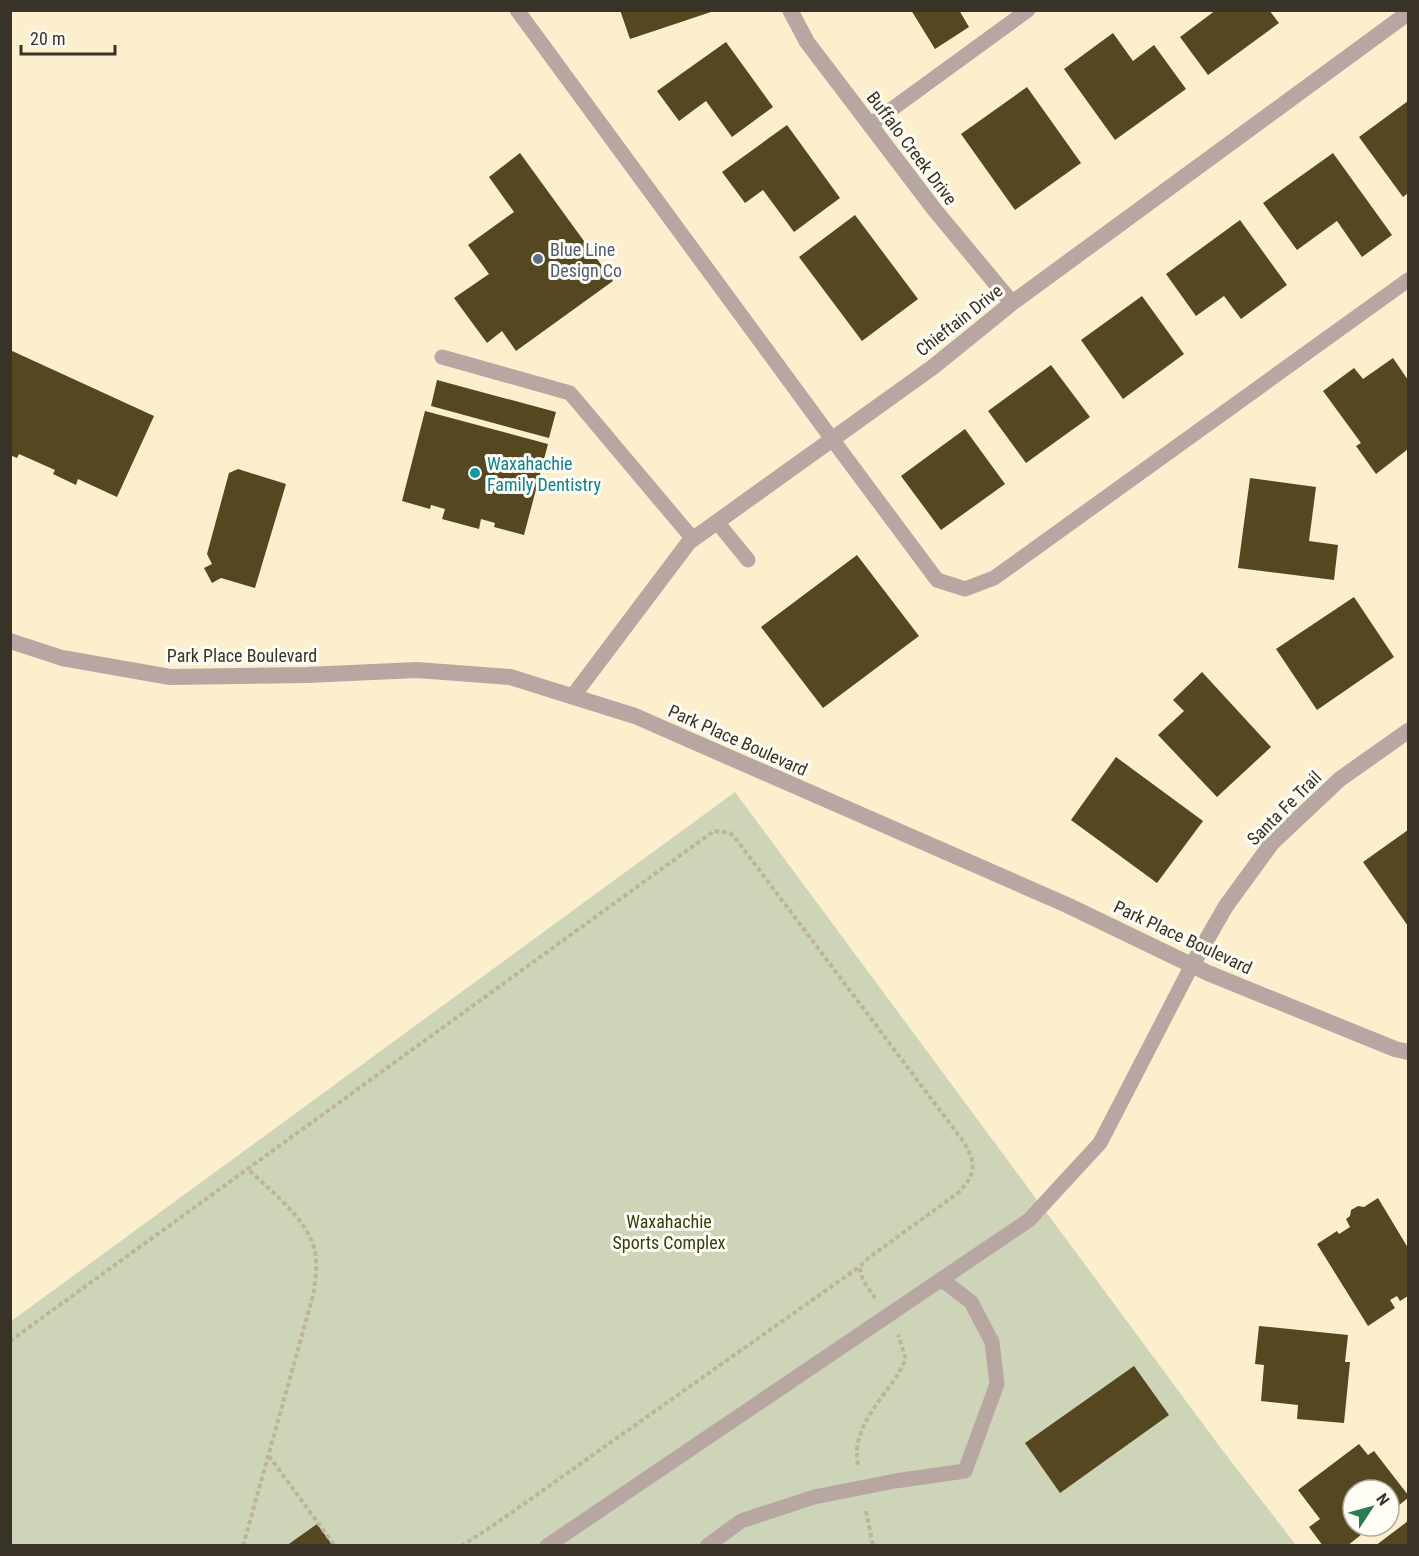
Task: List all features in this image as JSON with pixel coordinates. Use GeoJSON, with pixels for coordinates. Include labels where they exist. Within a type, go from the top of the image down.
{"type":"FeatureCollection","features":[{"type":"Feature","properties":{"kind":"street","name":"Buffalo Creek Drive"},"geometry":{"type":"LineString","coordinates":[[790,10],[807,42],[934,209],[1012,303]]}},
{"type":"Feature","properties":{"kind":"street","name":"Chieftain Drive"},"geometry":{"type":"LineString","coordinates":[[573,696],[689,542],[933,367],[1012,303],[1408,13]]}},
{"type":"Feature","properties":{"kind":"street","name":"Park Place Boulevard"},"geometry":{"type":"LineString","coordinates":[[10,641],[62,658],[170,676],[307,675],[417,670],[510,677],[645,721],[1067,905],[1192,965],[1384,1045],[1408,1052]]}},
{"type":"Feature","properties":{"kind":"street","name":"Santa Fe Trail"},"geometry":{"type":"LineString","coordinates":[[1192,965],[1226,906],[1272,843],[1340,779],[1408,730]]}},
{"type":"Feature","properties":{"kind":"lane"},"geometry":{"type":"LineString","coordinates":[[517,10],[937,580],[965,589],[994,578],[1408,280]]}},
{"type":"Feature","properties":{"kind":"lane"},"geometry":{"type":"LineString","coordinates":[[870,125],[1028,10]]}},
{"type":"Feature","properties":{"kind":"lane"},"geometry":{"type":"LineString","coordinates":[[442,357],[570,393],[693,539]]}},
{"type":"Feature","properties":{"kind":"lane"},"geometry":{"type":"LineString","coordinates":[[717,522],[748,560]]}},
{"type":"Feature","properties":{"kind":"lane"},"geometry":{"type":"LineString","coordinates":[[547,1545],[1029,1220],[1100,1143],[1192,965]]}},
{"type":"Feature","properties":{"kind":"lane"},"geometry":{"type":"LineString","coordinates":[[707,1545],[741,1521],[814,1497],[965,1471],[997,1384],[992,1342],[971,1302],[941,1279]]}},
{"type":"Feature","properties":{"kind":"path"},"geometry":{"type":"LineString","coordinates":[[10,1341],[714,831],[730,833],[956,1131],[972,1156],[972,1173],[967,1184],[958,1192],[859,1267],[501,1520],[461,1545]]}},
{"type":"Feature","properties":{"kind":"path"},"geometry":{"type":"LineString","coordinates":[[243,1545],[314,1292],[316,1258],[310,1236],[298,1218],[248,1169]]}},
{"type":"Feature","properties":{"kind":"path"},"geometry":{"type":"LineString","coordinates":[[859,1267],[863,1280],[899,1336],[906,1359],[896,1378],[874,1407],[860,1433],[856,1457],[873,1545]]}},
{"type":"Feature","properties":{"kind":"path"},"geometry":{"type":"LineString","coordinates":[[268,1455],[335,1545]]}},
{"type":"Feature","properties":{"kind":"green space","name":"Waxahachie Sports Complex"},"geometry":{"type":"Polygon","coordinates":[[[735,792],[1223,1451],[1296,1545],[11,1545],[10,1322],[735,792]]]}},
{"type":"Feature","properties":{"kind":"building"},"geometry":{"type":"Polygon","coordinates":[[[620,10],[710,10],[711,12],[630,39],[620,10]]]}},
{"type":"Feature","properties":{"kind":"building"},"geometry":{"type":"Polygon","coordinates":[[[911,10],[959,10],[969,27],[935,49],[911,10]]]}},
{"type":"Feature","properties":{"kind":"building"},"geometry":{"type":"Polygon","coordinates":[[[1216,10],[1269,10],[1279,23],[1208,75],[1180,37],[1216,10]]]}},
{"type":"Feature","properties":{"kind":"building"},"geometry":{"type":"Polygon","coordinates":[[[1113,33],[1133,61],[1154,45],[1186,89],[1115,140],[1064,69],[1113,33]]]}},
{"type":"Feature","properties":{"kind":"building"},"geometry":{"type":"Polygon","coordinates":[[[726,42],[773,107],[732,137],[706,101],[679,121],[657,91],[726,42]]]}},
{"type":"Feature","properties":{"kind":"building"},"geometry":{"type":"Polygon","coordinates":[[[1027,87],[1081,163],[1015,210],[961,134],[1027,87]]]}},
{"type":"Feature","properties":{"kind":"building"},"geometry":{"type":"Polygon","coordinates":[[[1408,101],[1408,193],[1403,197],[1359,137],[1408,101]]]}},
{"type":"Feature","properties":{"kind":"building"},"geometry":{"type":"Polygon","coordinates":[[[787,125],[840,198],[794,232],[763,190],[745,203],[722,172],[787,125]]]}},
{"type":"Feature","properties":{"kind":"building","name":"Blue Line Design Co"},"geometry":{"type":"Polygon","coordinates":[[[520,153],[613,281],[516,351],[502,331],[487,343],[454,298],[489,274],[468,245],[514,212],[489,177],[520,153]]]}},
{"type":"Feature","properties":{"kind":"building"},"geometry":{"type":"Polygon","coordinates":[[[1333,153],[1392,235],[1362,257],[1337,221],[1297,250],[1263,203],[1333,153]]]}},
{"type":"Feature","properties":{"kind":"building"},"geometry":{"type":"Polygon","coordinates":[[[855,215],[918,299],[862,341],[799,257],[855,215]]]}},
{"type":"Feature","properties":{"kind":"building"},"geometry":{"type":"Polygon","coordinates":[[[1240,220],[1287,285],[1241,319],[1224,296],[1196,316],[1166,274],[1240,220]]]}},
{"type":"Feature","properties":{"kind":"building"},"geometry":{"type":"Polygon","coordinates":[[[1142,296],[1184,354],[1123,399],[1081,340],[1142,296]]]}},
{"type":"Feature","properties":{"kind":"building"},"geometry":{"type":"Polygon","coordinates":[[[10,350],[154,416],[117,497],[78,479],[76,485],[53,474],[55,470],[19,454],[17,458],[10,455],[10,350]]]}},
{"type":"Feature","properties":{"kind":"building"},"geometry":{"type":"Polygon","coordinates":[[[1393,358],[1408,380],[1408,449],[1376,474],[1356,446],[1361,443],[1323,391],[1354,368],[1363,379],[1393,358]]]}},
{"type":"Feature","properties":{"kind":"building"},"geometry":{"type":"Polygon","coordinates":[[[1051,365],[1090,417],[1026,463],[988,411],[1051,365]]]}},
{"type":"Feature","properties":{"kind":"building"},"geometry":{"type":"Polygon","coordinates":[[[437,380],[556,412],[549,438],[431,406],[437,380]]]}},
{"type":"Feature","properties":{"kind":"building","name":"Waxahachie Family Dentistry"},"geometry":{"type":"Polygon","coordinates":[[[425,411],[548,444],[524,535],[494,527],[495,523],[481,519],[479,529],[442,519],[445,509],[431,505],[430,509],[402,501],[425,411]]]}},
{"type":"Feature","properties":{"kind":"building"},"geometry":{"type":"Polygon","coordinates":[[[965,429],[1005,484],[941,530],[901,476],[965,429]]]}},
{"type":"Feature","properties":{"kind":"building"},"geometry":{"type":"Polygon","coordinates":[[[238,469],[286,484],[255,588],[221,578],[212,583],[204,568],[212,564],[207,554],[229,473],[238,469]]]}},
{"type":"Feature","properties":{"kind":"building"},"geometry":{"type":"Polygon","coordinates":[[[1250,478],[1316,487],[1309,541],[1338,545],[1334,580],[1238,568],[1250,478]]]}},
{"type":"Feature","properties":{"kind":"building"},"geometry":{"type":"Polygon","coordinates":[[[857,555],[919,636],[823,708],[761,627],[857,555]]]}},
{"type":"Feature","properties":{"kind":"building"},"geometry":{"type":"Polygon","coordinates":[[[1354,597],[1394,657],[1317,710],[1276,649],[1354,597]]]}},
{"type":"Feature","properties":{"kind":"building"},"geometry":{"type":"Polygon","coordinates":[[[1202,672],[1271,747],[1217,797],[1158,735],[1184,711],[1173,700],[1202,672]]]}},
{"type":"Feature","properties":{"kind":"building"},"geometry":{"type":"Polygon","coordinates":[[[1116,757],[1203,821],[1157,883],[1071,820],[1116,757]]]}},
{"type":"Feature","properties":{"kind":"building"},"geometry":{"type":"Polygon","coordinates":[[[1408,830],[1408,926],[1363,862],[1408,830]]]}},
{"type":"Feature","properties":{"kind":"building"},"geometry":{"type":"Polygon","coordinates":[[[1378,1198],[1408,1248],[1408,1296],[1400,1301],[1397,1296],[1390,1300],[1395,1308],[1368,1326],[1317,1244],[1337,1231],[1339,1234],[1350,1227],[1346,1219],[1350,1216],[1351,1210],[1358,1206],[1364,1207],[1378,1198]]]}},
{"type":"Feature","properties":{"kind":"building"},"geometry":{"type":"Polygon","coordinates":[[[1259,1326],[1348,1335],[1345,1362],[1350,1362],[1344,1423],[1297,1419],[1298,1405],[1261,1401],[1264,1365],[1255,1364],[1259,1326]]]}},
{"type":"Feature","properties":{"kind":"building"},"geometry":{"type":"Polygon","coordinates":[[[1134,1366],[1169,1415],[1060,1493],[1025,1443],[1134,1366]]]}},
{"type":"Feature","properties":{"kind":"building"},"geometry":{"type":"Polygon","coordinates":[[[1359,1444],[1368,1455],[1374,1451],[1395,1478],[1341,1478],[1341,1538],[1357,1538],[1347,1546],[1323,1546],[1309,1527],[1320,1519],[1298,1490],[1359,1444]]]}},
{"type":"Feature","properties":{"kind":"building"},"geometry":{"type":"Polygon","coordinates":[[[1401,1486],[1408,1495],[1408,1498],[1401,1504],[1401,1486]]]}},
{"type":"Feature","properties":{"kind":"building"},"geometry":{"type":"Polygon","coordinates":[[[1408,1521],[1408,1546],[1375,1546],[1386,1538],[1401,1538],[1401,1526],[1408,1521]]]}},
{"type":"Feature","properties":{"kind":"building"},"geometry":{"type":"Polygon","coordinates":[[[317,1524],[333,1546],[286,1546],[317,1524]]]}},
{"type":"Feature","properties":{"kind":"place","name":"Blue Line Design Co"},"geometry":{"type":"Point","coordinates":[538,259]}},
{"type":"Feature","properties":{"kind":"place","name":"Waxahachie Family Dentistry"},"geometry":{"type":"Point","coordinates":[475,473]}}]}
